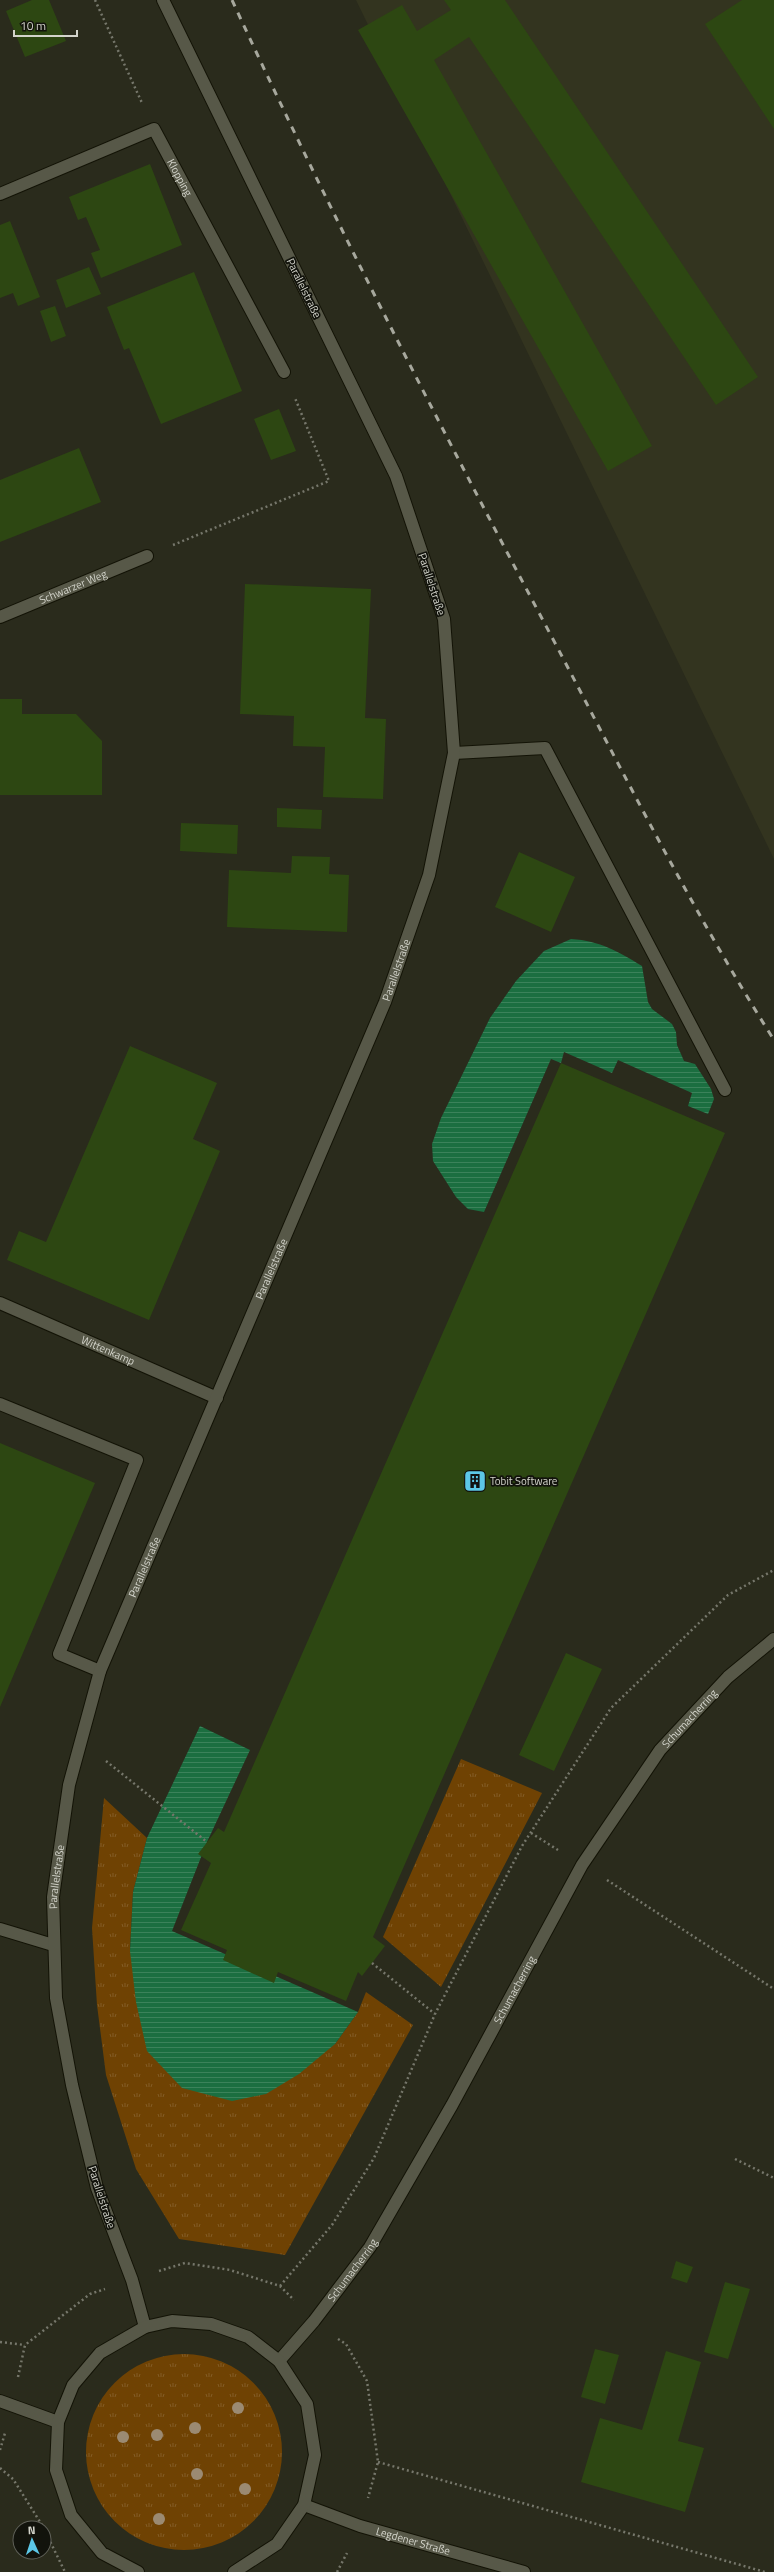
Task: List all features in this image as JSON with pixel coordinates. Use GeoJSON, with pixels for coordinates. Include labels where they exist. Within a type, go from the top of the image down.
{"type":"FeatureCollection","features":[{"type":"Feature","properties":{"kind":"main road","name":"Parallelstraße"},"geometry":{"type":"LineString","coordinates":[[145,2327],[132,2280],[98,2188],[72,2085],[56,1998],[53,1945],[53,1897],[69,1786],[100,1671],[385,1002],[429,875],[454,753],[444,620],[396,476],[163,0]]}},
{"type":"Feature","properties":{"kind":"main road"},"geometry":{"type":"LineString","coordinates":[[0,194],[154,129]]}},
{"type":"Feature","properties":{"kind":"main road","name":"Klopping"},"geometry":{"type":"LineString","coordinates":[[154,129],[284,372]]}},
{"type":"Feature","properties":{"kind":"main road","name":"Schwarzer Weg"},"geometry":{"type":"LineString","coordinates":[[0,617],[146,556]]}},
{"type":"Feature","properties":{"kind":"main road"},"geometry":{"type":"LineString","coordinates":[[454,753],[545,748],[726,1090]]}},
{"type":"Feature","properties":{"kind":"main road","name":"Wittenkamp"},"geometry":{"type":"LineString","coordinates":[[0,1303],[217,1398]]}},
{"type":"Feature","properties":{"kind":"main road"},"geometry":{"type":"LineString","coordinates":[[0,1404],[137,1460],[59,1654],[100,1671]]}},
{"type":"Feature","properties":{"kind":"main road","name":"Schumacherring"},"geometry":{"type":"LineString","coordinates":[[279,2361],[314,2321],[370,2248],[452,2105],[582,1865],[660,1750],[728,1677],[774,1639]]}},
{"type":"Feature","properties":{"kind":"main road"},"geometry":{"type":"LineString","coordinates":[[0,1929],[53,1945]]}},
{"type":"Feature","properties":{"kind":"main road"},"geometry":{"type":"LineString","coordinates":[[138,2572],[102,2553],[72,2516],[56,2470],[58,2422],[73,2385],[100,2353],[145,2327],[172,2322],[211,2324],[248,2337],[279,2361],[306,2404],[308,2411],[315,2455],[304,2505],[277,2544],[234,2572]]}},
{"type":"Feature","properties":{"kind":"main road"},"geometry":{"type":"LineString","coordinates":[[0,2401],[58,2422]]}},
{"type":"Feature","properties":{"kind":"main road","name":"Legdener Straße"},"geometry":{"type":"LineString","coordinates":[[304,2505],[360,2526],[524,2572]]}},
{"type":"Feature","properties":{"kind":"path"},"geometry":{"type":"LineString","coordinates":[[95,0],[154,129]]}},
{"type":"Feature","properties":{"kind":"path"},"geometry":{"type":"LineString","coordinates":[[146,556],[329,481],[284,372]]}},
{"type":"Feature","properties":{"kind":"path"},"geometry":{"type":"LineString","coordinates":[[337,2572],[360,2526],[378,2462],[367,2380],[346,2344],[314,2321],[280,2286],[332,2226],[374,2158],[435,2014],[530,1833],[611,1708],[728,1596],[774,1570]]}},
{"type":"Feature","properties":{"kind":"path"},"geometry":{"type":"LineString","coordinates":[[81,1740],[207,1842]]}},
{"type":"Feature","properties":{"kind":"path"},"geometry":{"type":"LineString","coordinates":[[530,1833],[774,1989]]}},
{"type":"Feature","properties":{"kind":"path"},"geometry":{"type":"LineString","coordinates":[[372,1963],[435,2014]]}},
{"type":"Feature","properties":{"kind":"path"},"geometry":{"type":"LineString","coordinates":[[735,2159],[774,2178]]}},
{"type":"Feature","properties":{"kind":"path"},"geometry":{"type":"LineString","coordinates":[[0,2342],[25,2345]]}},
{"type":"Feature","properties":{"kind":"path"},"geometry":{"type":"LineString","coordinates":[[378,2462],[765,2572]]}},
{"type":"Feature","properties":{"kind":"path"},"geometry":{"type":"LineString","coordinates":[[0,2468],[13,2479],[29,2501],[39,2520]]}},
{"type":"Feature","properties":{"kind":"path"},"geometry":{"type":"LineString","coordinates":[[52,2545],[65,2572]]}},
{"type":"Feature","properties":{"kind":"shaded area"},"geometry":{"type":"Polygon","coordinates":[[[356,0],[774,0],[774,859],[356,0]]]}},
{"type":"Feature","properties":{"kind":"shaded area"},"geometry":{"type":"Polygon","coordinates":[[[571,939],[600,944],[642,966],[648,1002],[652,1009],[672,1024],[676,1032],[677,1045],[684,1061],[695,1064],[711,1089],[714,1099],[708,1114],[688,1106],[692,1093],[618,1060],[612,1073],[564,1052],[561,1063],[551,1059],[484,1212],[468,1209],[456,1197],[433,1161],[432,1144],[441,1118],[490,1018],[516,981],[544,951],[571,939]]]}},
{"type":"Feature","properties":{"kind":"shaded area"},"geometry":{"type":"Polygon","coordinates":[[[200,1726],[250,1750],[207,1842],[172,1931],[358,2012],[335,2044],[299,2074],[266,2094],[232,2101],[182,2088],[147,2051],[136,2002],[130,1951],[133,1892],[147,1838],[200,1726]]]}},
{"type":"Feature","properties":{"kind":"green space"},"geometry":{"type":"Polygon","coordinates":[[[461,1759],[542,1793],[441,1987],[383,1937],[461,1759]]]}},
{"type":"Feature","properties":{"kind":"green space"},"geometry":{"type":"Polygon","coordinates":[[[104,1798],[147,1838],[133,1892],[130,1950],[335,2044],[358,2012],[366,1992],[413,2025],[285,2255],[179,2239],[136,2169],[106,2075],[97,2005],[92,1928],[104,1798]]]}},
{"type":"Feature","properties":{"kind":"green space"},"geometry":{"type":"Polygon","coordinates":[[[174,2354],[194,2354],[221,2361],[246,2376],[260,2390],[275,2415],[282,2442],[282,2462],[275,2489],[260,2514],[246,2528],[221,2543],[212,2546],[194,2550],[174,2550],[147,2543],[122,2528],[108,2514],[93,2489],[90,2480],[86,2462],[86,2442],[93,2415],[108,2390],[122,2376],[147,2361],[156,2358],[174,2354]]]}},
{"type":"Feature","properties":{"kind":"building"},"geometry":{"type":"Polygon","coordinates":[[[32,0],[49,0],[66,41],[25,57],[6,11],[32,0]]]}},
{"type":"Feature","properties":{"kind":"building"},"geometry":{"type":"Polygon","coordinates":[[[444,0],[505,0],[758,377],[716,405],[469,37],[434,60],[652,446],[608,471],[358,30],[402,5],[417,31],[451,10],[444,0]]]}},
{"type":"Feature","properties":{"kind":"building"},"geometry":{"type":"Polygon","coordinates":[[[742,0],[774,0],[774,129],[705,24],[742,0]]]}},
{"type":"Feature","properties":{"kind":"building"},"geometry":{"type":"Polygon","coordinates":[[[150,164],[182,245],[101,278],[91,253],[100,250],[86,217],[78,220],[69,197],[150,164]]]}},
{"type":"Feature","properties":{"kind":"building"},"geometry":{"type":"Polygon","coordinates":[[[10,221],[40,297],[18,306],[13,293],[0,298],[0,225],[10,221]]]}},
{"type":"Feature","properties":{"kind":"building"},"geometry":{"type":"Polygon","coordinates":[[[89,267],[101,294],[66,308],[56,280],[89,267]]]}},
{"type":"Feature","properties":{"kind":"building"},"geometry":{"type":"Polygon","coordinates":[[[194,272],[242,391],[161,424],[129,348],[124,350],[107,307],[194,272]]]}},
{"type":"Feature","properties":{"kind":"building"},"geometry":{"type":"Polygon","coordinates":[[[55,306],[66,336],[51,342],[40,311],[55,306]]]}},
{"type":"Feature","properties":{"kind":"building"},"geometry":{"type":"Polygon","coordinates":[[[279,409],[296,451],[271,460],[254,419],[279,409]]]}},
{"type":"Feature","properties":{"kind":"building"},"geometry":{"type":"Polygon","coordinates":[[[79,448],[101,502],[0,542],[0,480],[79,448]]]}},
{"type":"Feature","properties":{"kind":"building"},"geometry":{"type":"Polygon","coordinates":[[[245,584],[371,589],[365,718],[386,719],[383,799],[323,797],[325,747],[293,746],[294,716],[240,714],[245,584]]]}},
{"type":"Feature","properties":{"kind":"building"},"geometry":{"type":"Polygon","coordinates":[[[0,699],[22,699],[22,714],[76,714],[102,741],[102,795],[0,795],[0,699]]]}},
{"type":"Feature","properties":{"kind":"building"},"geometry":{"type":"Polygon","coordinates":[[[277,808],[322,810],[321,829],[277,827],[277,808]]]}},
{"type":"Feature","properties":{"kind":"building"},"geometry":{"type":"Polygon","coordinates":[[[181,823],[238,825],[237,854],[180,851],[181,823]]]}},
{"type":"Feature","properties":{"kind":"building"},"geometry":{"type":"Polygon","coordinates":[[[519,852],[575,877],[551,932],[495,907],[519,852]]]}},
{"type":"Feature","properties":{"kind":"building"},"geometry":{"type":"Polygon","coordinates":[[[292,856],[330,857],[329,874],[349,875],[347,932],[227,927],[229,870],[291,873],[292,856]]]}},
{"type":"Feature","properties":{"kind":"building"},"geometry":{"type":"Polygon","coordinates":[[[130,1046],[217,1083],[193,1139],[220,1151],[149,1320],[7,1260],[19,1231],[46,1242],[130,1046]]]}},
{"type":"Feature","properties":{"kind":"building","name":"Tobit Software"},"geometry":{"type":"Polygon","coordinates":[[[561,1063],[725,1133],[373,1937],[385,1946],[362,1976],[358,1972],[346,2001],[278,1972],[274,1983],[223,1960],[227,1950],[181,1930],[211,1863],[198,1854],[218,1828],[224,1832],[561,1063]]]}},
{"type":"Feature","properties":{"kind":"building"},"geometry":{"type":"Polygon","coordinates":[[[0,1443],[95,1483],[0,1707],[0,1443]]]}},
{"type":"Feature","properties":{"kind":"building"},"geometry":{"type":"Polygon","coordinates":[[[566,1653],[602,1669],[554,1771],[519,1755],[566,1653]]]}},
{"type":"Feature","properties":{"kind":"building"},"geometry":{"type":"Polygon","coordinates":[[[676,2261],[693,2267],[687,2283],[671,2278],[676,2261]]]}},
{"type":"Feature","properties":{"kind":"building"},"geometry":{"type":"Polygon","coordinates":[[[725,2282],[750,2289],[728,2359],[704,2352],[725,2282]]]}},
{"type":"Feature","properties":{"kind":"building"},"geometry":{"type":"Polygon","coordinates":[[[595,2349],[619,2355],[605,2404],[581,2397],[595,2349]]]}},
{"type":"Feature","properties":{"kind":"building"},"geometry":{"type":"Polygon","coordinates":[[[666,2351],[701,2362],[678,2441],[704,2448],[685,2512],[581,2482],[600,2418],[642,2430],[666,2351]]]}},
{"type":"Feature","properties":{"kind":"railway"},"geometry":{"type":"LineString","coordinates":[[232,0],[309,162],[389,324],[471,484],[660,843],[715,943],[774,1040]]}},
{"type":"Feature","properties":{"kind":"place","name":"Tobit Software"},"geometry":{"type":"Point","coordinates":[475,1481]}}]}
